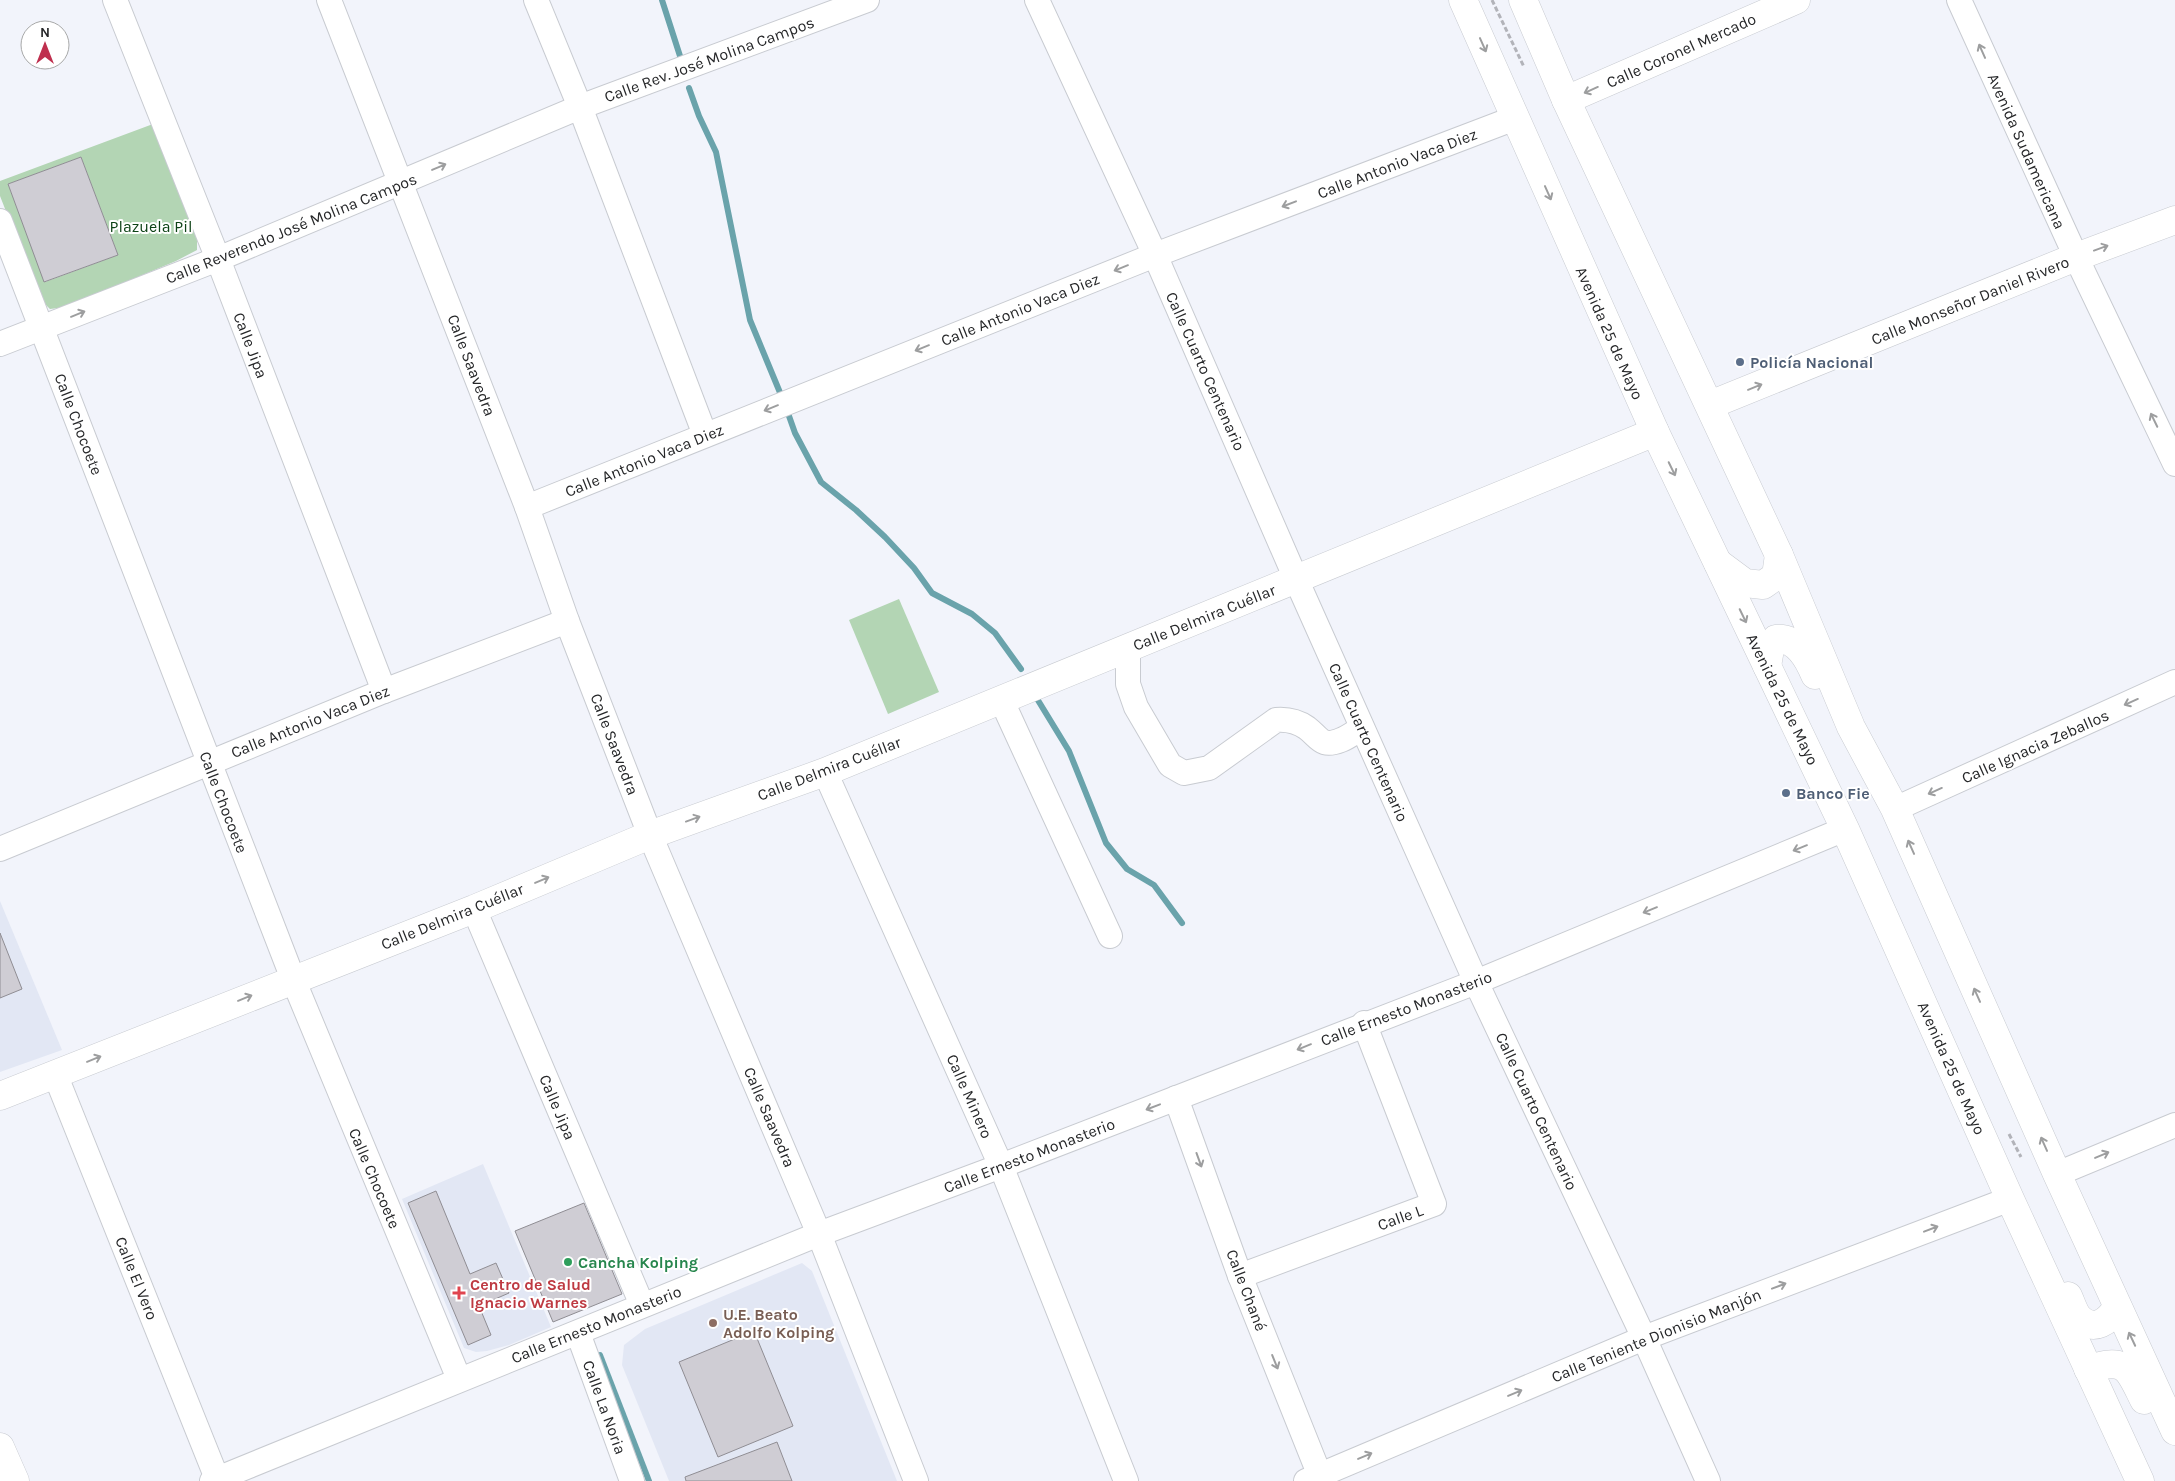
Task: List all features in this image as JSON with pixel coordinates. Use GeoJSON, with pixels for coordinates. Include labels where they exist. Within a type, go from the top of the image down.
{"type":"FeatureCollection","features":[{"type":"Feature","properties":{"kind":"main road","name":"Avenida 25 de Mayo"},"geometry":{"type":"LineString","coordinates":[[1463,0],[1654,432],[1845,829],[2010,1199],[2140,1481]]}},
{"type":"Feature","properties":{"kind":"main road"},"geometry":{"type":"LineString","coordinates":[[1523,0],[1566,100],[1710,405],[1778,556],[1851,727],[1895,809],[2057,1174],[2175,1431]]}},
{"type":"Feature","properties":{"kind":"main road","name":"Calle Coronel Mercado"},"geometry":{"type":"LineString","coordinates":[[1566,100],[1796,0]]}},
{"type":"Feature","properties":{"kind":"main road","name":"Calle Monseñor Daniel Rivero"},"geometry":{"type":"LineString","coordinates":[[1710,405],[2076,257],[2175,220]]}},
{"type":"Feature","properties":{"kind":"main road","name":"Calle Delmira Cuéllar"},"geometry":{"type":"LineString","coordinates":[[0,1096],[474,909],[650,834],[825,772],[1654,432]]}},
{"type":"Feature","properties":{"kind":"main road"},"geometry":{"type":"LineString","coordinates":[[1718,563],[1745,583],[1763,585],[1776,576],[1778,556]]}},
{"type":"Feature","properties":{"kind":"main road"},"geometry":{"type":"LineString","coordinates":[[1767,666],[1770,649],[1776,639],[1786,638],[1796,644],[1810,664],[1833,710],[1851,727]]}},
{"type":"Feature","properties":{"kind":"main road"},"geometry":{"type":"LineString","coordinates":[[2033,1248],[2049,1253],[2078,1318],[2089,1324],[2101,1324],[2111,1319],[2117,1307]]}},
{"type":"Feature","properties":{"kind":"main road"},"geometry":{"type":"LineString","coordinates":[[2088,1369],[2106,1364],[2118,1364],[2130,1371],[2158,1427],[2175,1440]]}},
{"type":"Feature","properties":{"kind":"main road"},"geometry":{"type":"LineString","coordinates":[[0,1447],[15,1481]]}},
{"type":"Feature","properties":{"kind":"street","name":"Calle Jipa"},"geometry":{"type":"LineString","coordinates":[[115,0],[218,259],[384,690]]}},
{"type":"Feature","properties":{"kind":"street","name":"Calle Saavedra"},"geometry":{"type":"LineString","coordinates":[[329,0],[527,507],[567,621],[650,834],[819,1234],[916,1481]]}},
{"type":"Feature","properties":{"kind":"street"},"geometry":{"type":"LineString","coordinates":[[536,0],[580,107],[705,435]]}},
{"type":"Feature","properties":{"kind":"street","name":"Calle Rev. José Molina Campos"},"geometry":{"type":"LineString","coordinates":[[580,107],[867,0]]}},
{"type":"Feature","properties":{"kind":"street","name":"Calle Cuarto Centenario"},"geometry":{"type":"LineString","coordinates":[[1037,0],[1155,255],[1296,579],[1476,982],[1644,1338],[1708,1481]]}},
{"type":"Feature","properties":{"kind":"street","name":"Avenida Sudamericana"},"geometry":{"type":"LineString","coordinates":[[1959,0],[2076,257],[2175,464]]}},
{"type":"Feature","properties":{"kind":"street","name":"Calle Reverendo José Molina Campos"},"geometry":{"type":"LineString","coordinates":[[0,344],[218,259],[580,107]]}},
{"type":"Feature","properties":{"kind":"street","name":"Calle Antonio Vaca Diez"},"geometry":{"type":"LineString","coordinates":[[527,507],[1155,255],[1515,118]]}},
{"type":"Feature","properties":{"kind":"street","name":"Calle Chocoete"},"geometry":{"type":"LineString","coordinates":[[0,221],[293,979],[459,1379]]}},
{"type":"Feature","properties":{"kind":"street","name":"Calle Antonio Vaca Diez"},"geometry":{"type":"LineString","coordinates":[[0,849],[384,690],[567,621]]}},
{"type":"Feature","properties":{"kind":"street"},"geometry":{"type":"LineString","coordinates":[[1128,648],[1128,684],[1136,707],[1170,765],[1184,773],[1208,768],[1276,720],[1290,719],[1307,729],[1317,740],[1327,743],[1341,740],[1362,728]]}},
{"type":"Feature","properties":{"kind":"street","name":"Calle Ignacia Zeballos"},"geometry":{"type":"LineString","coordinates":[[1895,809],[2175,682]]}},
{"type":"Feature","properties":{"kind":"street"},"geometry":{"type":"LineString","coordinates":[[1001,699],[1110,936]]}},
{"type":"Feature","properties":{"kind":"street","name":"Calle Minero"},"geometry":{"type":"LineString","coordinates":[[825,772],[1001,1166],[1126,1481]]}},
{"type":"Feature","properties":{"kind":"street","name":"Calle Ernesto Monasterio"},"geometry":{"type":"LineString","coordinates":[[216,1480],[459,1379],[578,1333],[642,1304],[819,1234],[1176,1098],[1364,1023],[1476,982],[1845,829]]}},
{"type":"Feature","properties":{"kind":"street","name":"Calle Jipa"},"geometry":{"type":"LineString","coordinates":[[474,909],[642,1304]]}},
{"type":"Feature","properties":{"kind":"street","name":"Calle L"},"geometry":{"type":"LineString","coordinates":[[1240,1276],[1434,1204],[1364,1023]]}},
{"type":"Feature","properties":{"kind":"street","name":"Calle El Vero"},"geometry":{"type":"LineString","coordinates":[[55,1074],[216,1480]]}},
{"type":"Feature","properties":{"kind":"street","name":"Calle Chané"},"geometry":{"type":"LineString","coordinates":[[1176,1098],[1316,1479]]}},
{"type":"Feature","properties":{"kind":"street"},"geometry":{"type":"LineString","coordinates":[[2057,1174],[2175,1125]]}},
{"type":"Feature","properties":{"kind":"street","name":"Calle Teniente Dionisio Manjón"},"geometry":{"type":"LineString","coordinates":[[1316,1479],[1644,1338],[2010,1199]]}},
{"type":"Feature","properties":{"kind":"street","name":"Calle La Noria"},"geometry":{"type":"LineString","coordinates":[[578,1333],[632,1481]]}},
{"type":"Feature","properties":{"kind":"shaded area"},"geometry":{"type":"Polygon","coordinates":[[[0,901],[62,1050],[0,1072],[0,901]]]}},
{"type":"Feature","properties":{"kind":"shaded area"},"geometry":{"type":"Polygon","coordinates":[[[483,1164],[551,1327],[509,1345],[476,1352],[464,1348],[402,1199],[483,1164]]]}},
{"type":"Feature","properties":{"kind":"shaded area"},"geometry":{"type":"Polygon","coordinates":[[[802,1263],[812,1271],[897,1481],[669,1481],[622,1365],[624,1345],[645,1329],[802,1263]]]}},
{"type":"Feature","properties":{"kind":"green space","name":"Plazuela Pil"},"geometry":{"type":"Polygon","coordinates":[[[153,124],[197,229],[197,250],[176,261],[66,307],[50,309],[44,303],[37,290],[0,196],[0,181],[153,124]],[[81,157],[8,184],[45,282],[118,255],[81,157]]]}},
{"type":"Feature","properties":{"kind":"green space"},"geometry":{"type":"Polygon","coordinates":[[[899,599],[939,692],[888,714],[849,620],[899,599]]]}},
{"type":"Feature","properties":{"kind":"building"},"geometry":{"type":"Polygon","coordinates":[[[81,157],[118,255],[44,282],[8,184],[81,157]]]}},
{"type":"Feature","properties":{"kind":"building"},"geometry":{"type":"Polygon","coordinates":[[[0,933],[22,989],[0,998],[0,933]]]}},
{"type":"Feature","properties":{"kind":"building"},"geometry":{"type":"Polygon","coordinates":[[[436,1191],[470,1274],[496,1263],[509,1293],[479,1306],[491,1335],[468,1345],[408,1203],[436,1191]]]}},
{"type":"Feature","properties":{"kind":"building","name":"Cancha Kolping"},"geometry":{"type":"Polygon","coordinates":[[[584,1203],[622,1294],[553,1322],[515,1231],[584,1203]]]}},
{"type":"Feature","properties":{"kind":"building"},"geometry":{"type":"Polygon","coordinates":[[[754,1331],[793,1426],[718,1457],[679,1362],[754,1331]]]}},
{"type":"Feature","properties":{"kind":"building"},"geometry":{"type":"Polygon","coordinates":[[[777,1442],[792,1481],[686,1481],[685,1477],[777,1442]]]}},
{"type":"Feature","properties":{"kind":"waterway"},"geometry":{"type":"LineString","coordinates":[[662,0],[680,56]]}},
{"type":"Feature","properties":{"kind":"waterway"},"geometry":{"type":"LineString","coordinates":[[689,88],[699,116],[716,152],[750,320],[781,395]]}},
{"type":"Feature","properties":{"kind":"waterway"},"geometry":{"type":"LineString","coordinates":[[789,416],[795,433],[821,482],[856,510],[885,537],[914,568],[932,593],[972,614],[995,633],[1021,669]]}},
{"type":"Feature","properties":{"kind":"waterway"},"geometry":{"type":"LineString","coordinates":[[1036,697],[1069,751],[1106,843],[1127,869],[1154,885],[1182,923]]}},
{"type":"Feature","properties":{"kind":"waterway"},"geometry":{"type":"LineString","coordinates":[[600,1355],[649,1481]]}},
{"type":"Feature","properties":{"kind":"place","name":"Policía Nacional"},"geometry":{"type":"Point","coordinates":[1740,362]}},
{"type":"Feature","properties":{"kind":"place","name":"Banco Fie"},"geometry":{"type":"Point","coordinates":[1786,793]}},
{"type":"Feature","properties":{"kind":"place","name":"Cancha Kolping"},"geometry":{"type":"Point","coordinates":[568,1262]}},
{"type":"Feature","properties":{"kind":"place","name":"Centro de Salud Ignacio Warnes"},"geometry":{"type":"Point","coordinates":[459,1293]}},
{"type":"Feature","properties":{"kind":"place","name":"U.E. Beato Adolfo Kolping"},"geometry":{"type":"Point","coordinates":[713,1323]}}]}
